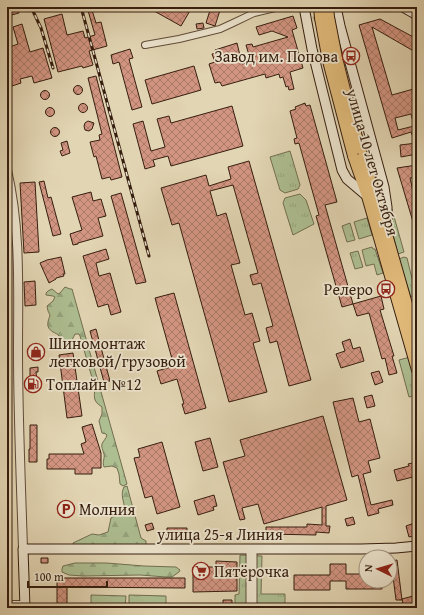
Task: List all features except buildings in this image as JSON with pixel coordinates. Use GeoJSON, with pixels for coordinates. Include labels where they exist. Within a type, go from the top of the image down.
{"type":"FeatureCollection","features":[{"type":"Feature","properties":{"kind":"main road"},"geometry":{"type":"LineString","coordinates":[[304,7],[312,49],[342,170],[347,179],[367,196]]}},
{"type":"Feature","properties":{"kind":"main road","name":"улица 10 лет Октября"},"geometry":{"type":"LineString","coordinates":[[319,7],[328,60],[357,152],[382,200],[387,234],[417,339]]}},
{"type":"Feature","properties":{"kind":"main road","name":"улица 10 лет Октября"},"geometry":{"type":"LineString","coordinates":[[328,7],[337,58],[367,196],[417,370]]}},
{"type":"Feature","properties":{"kind":"main road"},"geometry":{"type":"LineString","coordinates":[[336,7],[336,13],[382,179],[382,200]]}},
{"type":"Feature","properties":{"kind":"main road"},"geometry":{"type":"LineString","coordinates":[[403,7],[417,15]]}},
{"type":"Feature","properties":{"kind":"main road","name":"улица 25-я Линия"},"geometry":{"type":"LineString","coordinates":[[23,549],[396,548],[417,546]]}},
{"type":"Feature","properties":{"kind":"main road"},"geometry":{"type":"LineString","coordinates":[[23,549],[25,606]]}},
{"type":"Feature","properties":{"kind":"street"},"geometry":{"type":"LineString","coordinates":[[145,45],[179,39],[220,29],[254,13],[279,7]]}},
{"type":"Feature","properties":{"kind":"street"},"geometry":{"type":"LineString","coordinates":[[7,170],[14,212],[17,252],[18,365],[23,549]]}},
{"type":"Feature","properties":{"kind":"street"},"geometry":{"type":"LineString","coordinates":[[249,608],[251,549]]}},
{"type":"Feature","properties":{"kind":"street"},"geometry":{"type":"LineString","coordinates":[[251,549],[254,608]]}},
{"type":"Feature","properties":{"kind":"street"},"geometry":{"type":"LineString","coordinates":[[7,604],[25,606]]}},
{"type":"Feature","properties":{"kind":"green space"},"geometry":{"type":"Polygon","coordinates":[[[290,151],[300,185],[298,189],[285,193],[280,190],[270,157],[290,151]]]}},
{"type":"Feature","properties":{"kind":"green space"},"geometry":{"type":"Polygon","coordinates":[[[300,194],[306,200],[314,224],[293,235],[283,203],[285,198],[300,194]]]}},
{"type":"Feature","properties":{"kind":"green space"},"geometry":{"type":"Polygon","coordinates":[[[391,206],[404,252],[398,254],[392,231],[391,206]]]}},
{"type":"Feature","properties":{"kind":"green space"},"geometry":{"type":"Polygon","coordinates":[[[367,218],[372,235],[359,239],[354,222],[367,218]]]}},
{"type":"Feature","properties":{"kind":"green space"},"geometry":{"type":"Polygon","coordinates":[[[350,223],[355,240],[347,242],[342,226],[350,223]]]}},
{"type":"Feature","properties":{"kind":"green space"},"geometry":{"type":"Polygon","coordinates":[[[372,247],[375,249],[383,273],[377,275],[374,264],[366,266],[362,250],[372,247]]]}},
{"type":"Feature","properties":{"kind":"green space"},"geometry":{"type":"Polygon","coordinates":[[[358,251],[363,267],[355,269],[350,253],[358,251]]]}},
{"type":"Feature","properties":{"kind":"green space"},"geometry":{"type":"Polygon","coordinates":[[[404,257],[407,258],[417,299],[410,295],[399,259],[404,257]]]}},
{"type":"Feature","properties":{"kind":"green space"},"geometry":{"type":"Polygon","coordinates":[[[65,287],[72,289],[127,484],[123,486],[120,484],[117,468],[112,466],[104,467],[103,465],[104,456],[102,443],[107,435],[102,433],[99,421],[102,414],[102,407],[95,399],[95,388],[80,336],[79,334],[75,334],[70,345],[67,346],[62,342],[59,335],[50,330],[48,326],[50,315],[47,306],[55,297],[46,295],[46,293],[52,289],[58,294],[65,287]]]}},
{"type":"Feature","properties":{"kind":"green space"},"geometry":{"type":"Polygon","coordinates":[[[410,357],[417,383],[417,395],[409,397],[399,360],[410,357]]]}},
{"type":"Feature","properties":{"kind":"green space"},"geometry":{"type":"Polygon","coordinates":[[[127,486],[141,538],[146,541],[146,544],[144,546],[74,547],[73,543],[92,534],[99,535],[108,532],[111,518],[125,510],[122,493],[124,487],[127,486]]]}},
{"type":"Feature","properties":{"kind":"green space"},"geometry":{"type":"Polygon","coordinates":[[[240,555],[262,556],[261,594],[285,594],[285,608],[235,608],[235,595],[239,594],[240,555]]]}},
{"type":"Feature","properties":{"kind":"green space"},"geometry":{"type":"Polygon","coordinates":[[[75,563],[106,563],[176,567],[180,570],[172,577],[140,575],[83,576],[69,575],[62,572],[63,566],[75,563]]]}},
{"type":"Feature","properties":{"kind":"green space"},"geometry":{"type":"Polygon","coordinates":[[[91,595],[126,596],[125,608],[91,608],[91,595]]]}},
{"type":"Feature","properties":{"kind":"green space"},"geometry":{"type":"Polygon","coordinates":[[[129,595],[166,596],[166,608],[129,608],[129,595]]]}},
{"type":"Feature","properties":{"kind":"tunnel"},"geometry":{"type":"LineString","coordinates":[[307,26],[314,19],[323,18]]}},
{"type":"Feature","properties":{"kind":"railway"},"geometry":{"type":"LineString","coordinates":[[31,7],[41,28],[53,68]]}},
{"type":"Feature","properties":{"kind":"railway"},"geometry":{"type":"LineString","coordinates":[[81,7],[149,256]]}},
{"type":"Feature","properties":{"kind":"place","name":"Завод им. Попова"},"geometry":{"type":"Point","coordinates":[351,56]}},
{"type":"Feature","properties":{"kind":"place","name":"Релеро"},"geometry":{"type":"Point","coordinates":[386,289]}},
{"type":"Feature","properties":{"kind":"place","name":"Шиномонтаж легковой/грузовой"},"geometry":{"type":"Point","coordinates":[36,352]}},
{"type":"Feature","properties":{"kind":"place","name":"Топлайн №12"},"geometry":{"type":"Point","coordinates":[33,384]}},
{"type":"Feature","properties":{"kind":"place","name":"Молния"},"geometry":{"type":"Point","coordinates":[66,509]}},
{"type":"Feature","properties":{"kind":"place","name":"Пятёрочка"},"geometry":{"type":"Point","coordinates":[201,571]}}]}
